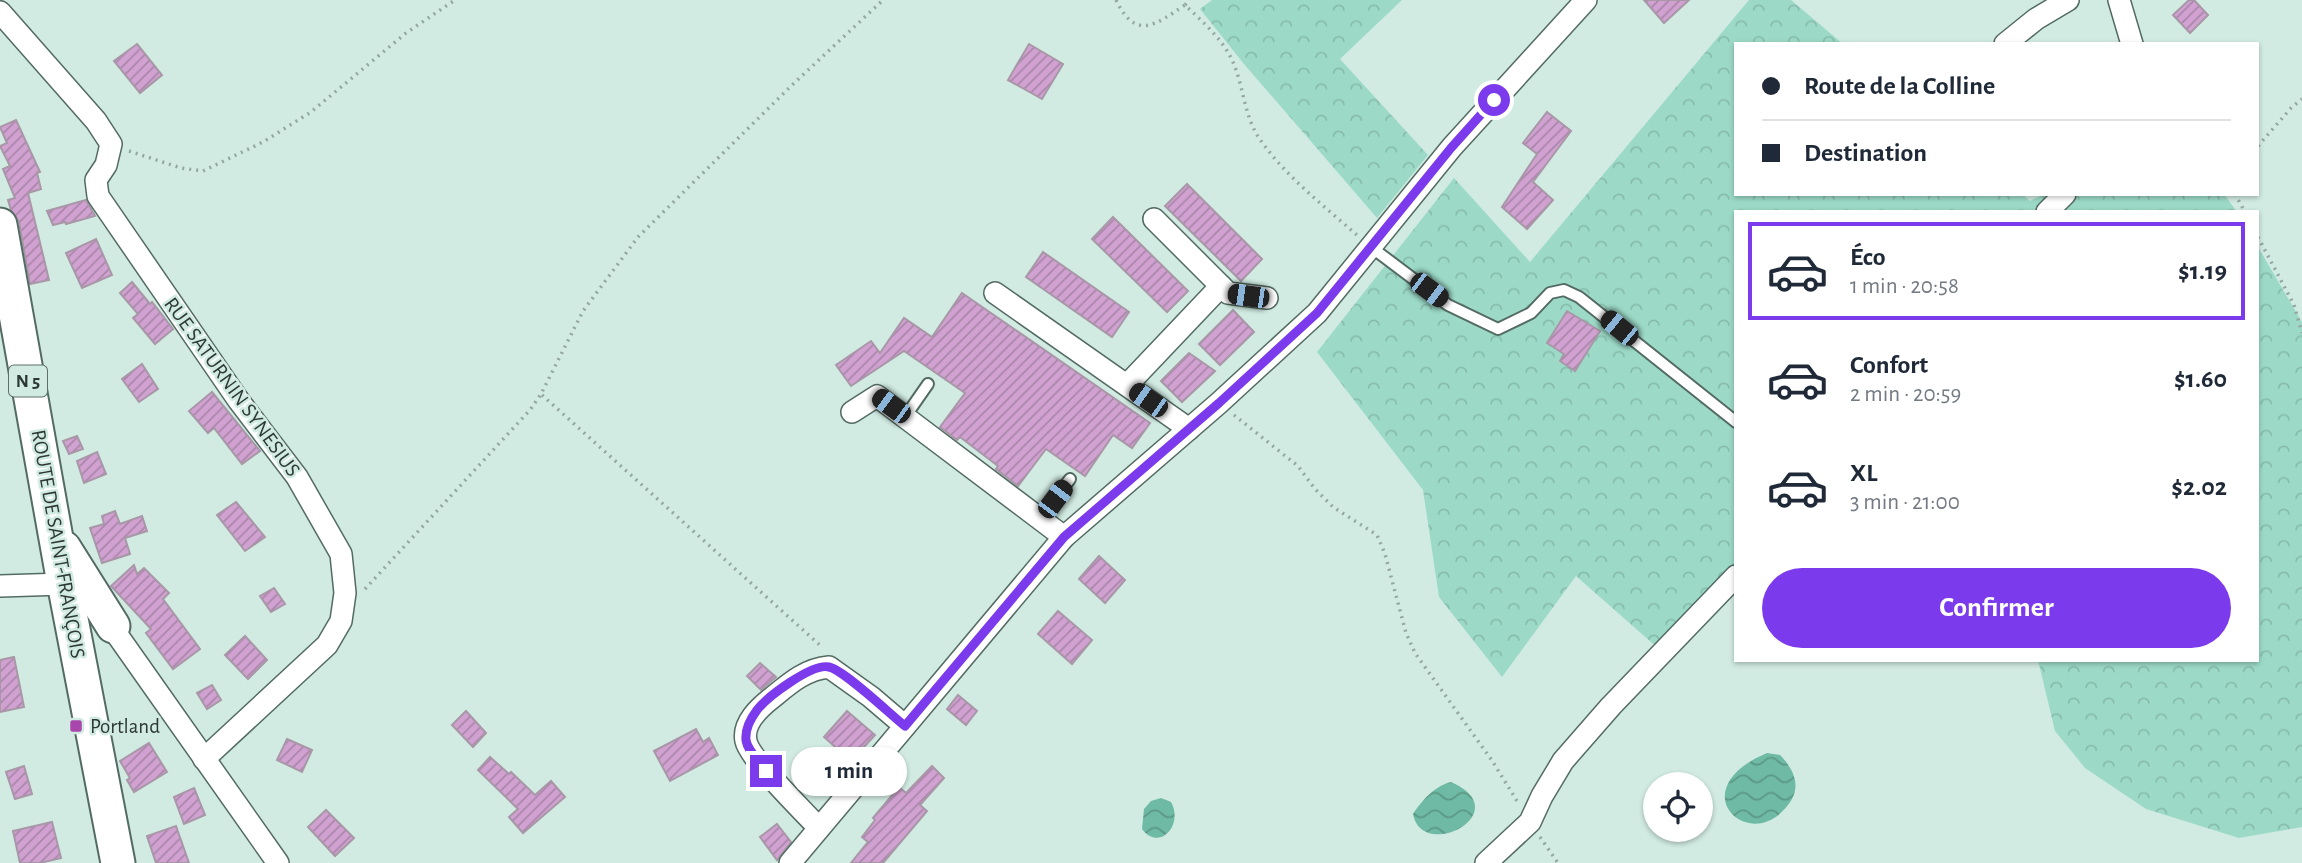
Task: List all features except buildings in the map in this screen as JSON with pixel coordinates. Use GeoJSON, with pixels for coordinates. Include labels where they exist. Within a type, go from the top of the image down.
{"type":"FeatureCollection","features":[{"type":"Feature","properties":{"kind":"main road","name":"ROUTE DE SAINT-FRANÇOIS"},"geometry":{"type":"LineString","coordinates":[[0,225],[118,863]]}},
{"type":"Feature","properties":{"kind":"main road"},"geometry":{"type":"LineString","coordinates":[[56,537],[119,638],[96,654],[82,674]]}},
{"type":"Feature","properties":{"kind":"street"},"geometry":{"type":"LineString","coordinates":[[790,863],[1064,537],[1219,403],[1317,313],[1451,148],[1586,0]]}},
{"type":"Feature","properties":{"kind":"street"},"geometry":{"type":"LineString","coordinates":[[2007,42],[2036,19],[2067,0]]}},
{"type":"Feature","properties":{"kind":"street"},"geometry":{"type":"LineString","coordinates":[[2119,0],[2131,42]]}},
{"type":"Feature","properties":{"kind":"street"},"geometry":{"type":"LineString","coordinates":[[0,12],[96,121],[111,144]]}},
{"type":"Feature","properties":{"kind":"street","name":"RUE SATURNIN SYNESIUS"},"geometry":{"type":"LineString","coordinates":[[111,144],[106,165],[96,180],[98,196],[239,401],[297,477],[341,554],[345,593],[341,621],[327,645],[204,759]]}},
{"type":"Feature","properties":{"kind":"street"},"geometry":{"type":"LineString","coordinates":[[2049,210],[2064,196]]}},
{"type":"Feature","properties":{"kind":"street"},"geometry":{"type":"LineString","coordinates":[[1154,219],[1228,293],[1267,298]]}},
{"type":"Feature","properties":{"kind":"street"},"geometry":{"type":"LineString","coordinates":[[1127,385],[1221,286]]}},
{"type":"Feature","properties":{"kind":"street"},"geometry":{"type":"LineString","coordinates":[[995,293],[1189,429]]}},
{"type":"Feature","properties":{"kind":"street"},"geometry":{"type":"LineString","coordinates":[[852,412],[877,396],[1064,537]]}},
{"type":"Feature","properties":{"kind":"street"},"geometry":{"type":"LineString","coordinates":[[1486,863],[1530,822],[1563,761],[1619,697],[1734,578]]}},
{"type":"Feature","properties":{"kind":"street"},"geometry":{"type":"LineString","coordinates":[[0,586],[68,601],[102,631],[119,638],[278,863]]}},
{"type":"Feature","properties":{"kind":"street"},"geometry":{"type":"LineString","coordinates":[[819,828],[766,771],[746,742],[747,729],[757,709],[792,681],[815,668],[829,667],[905,726]]}},
{"type":"Feature","properties":{"kind":"lane"},"geometry":{"type":"LineString","coordinates":[[1371,247],[1448,305],[1498,329],[1531,313],[1550,293],[1564,290],[1579,297],[1734,420]]}},
{"type":"Feature","properties":{"kind":"lane"},"geometry":{"type":"LineString","coordinates":[[905,417],[928,384]]}},
{"type":"Feature","properties":{"kind":"lane"},"geometry":{"type":"LineString","coordinates":[[1040,519],[1070,479]]}},
{"type":"Feature","properties":{"kind":"path"},"geometry":{"type":"LineString","coordinates":[[111,144],[181,168],[203,171],[263,142],[311,112],[406,33],[456,0]]}},
{"type":"Feature","properties":{"kind":"path"},"geometry":{"type":"LineString","coordinates":[[345,593],[365,589],[530,410],[541,394],[583,310],[638,237],[791,86],[883,0]]}},
{"type":"Feature","properties":{"kind":"path"},"geometry":{"type":"LineString","coordinates":[[1116,0],[1123,14],[1142,27],[1157,24],[1190,0]]}},
{"type":"Feature","properties":{"kind":"path"},"geometry":{"type":"LineString","coordinates":[[1185,5],[1210,29],[1235,66],[1249,118],[1258,136],[1304,188],[1371,247]]}},
{"type":"Feature","properties":{"kind":"path"},"geometry":{"type":"LineString","coordinates":[[2259,145],[2302,99]]}},
{"type":"Feature","properties":{"kind":"path"},"geometry":{"type":"LineString","coordinates":[[2259,239],[2294,306],[2302,333]]}},
{"type":"Feature","properties":{"kind":"path"},"geometry":{"type":"LineString","coordinates":[[541,394],[830,654]]}},
{"type":"Feature","properties":{"kind":"path"},"geometry":{"type":"LineString","coordinates":[[1219,403],[1298,466],[1333,507],[1377,535],[1385,554],[1406,633],[1415,653],[1493,762],[1558,863]]}},
{"type":"Feature","properties":{"kind":"green space"},"geometry":{"type":"Polygon","coordinates":[[[1212,0],[1402,0],[1340,59],[1428,155],[1377,218],[1200,9],[1212,0]]]}},
{"type":"Feature","properties":{"kind":"green space"},"geometry":{"type":"Polygon","coordinates":[[[1749,0],[1791,0],[1841,42],[1734,42],[1734,196],[2024,196],[2030,201],[2040,196],[2225,196],[2236,210],[1734,210],[1734,579],[1668,657],[1576,576],[1502,677],[1439,597],[1423,490],[1317,352],[1454,178],[1530,262],[1749,0]]]}},
{"type":"Feature","properties":{"kind":"green space"},"geometry":{"type":"Polygon","coordinates":[[[2259,249],[2302,322],[2302,827],[2239,838],[2146,809],[2085,768],[2055,731],[2038,662],[2259,662],[2259,249]]]}},
{"type":"Feature","properties":{"kind":"water"},"geometry":{"type":"Polygon","coordinates":[[[1767,753],[1780,755],[1788,764],[1794,775],[1795,793],[1777,816],[1760,823],[1744,822],[1731,814],[1725,801],[1727,785],[1740,768],[1767,753]]]}},
{"type":"Feature","properties":{"kind":"water"},"geometry":{"type":"Polygon","coordinates":[[[1451,782],[1469,794],[1475,807],[1471,818],[1461,828],[1447,833],[1432,834],[1420,828],[1413,814],[1416,809],[1434,790],[1451,782]]]}},
{"type":"Feature","properties":{"kind":"water"},"geometry":{"type":"Polygon","coordinates":[[[1161,798],[1171,802],[1174,819],[1168,833],[1156,838],[1142,829],[1144,809],[1151,801],[1161,798]]]}},
{"type":"Feature","properties":{"kind":"place","name":"Portland"},"geometry":{"type":"Point","coordinates":[76,726]}},
{"type":"Feature","properties":{"kind":"route"},"geometry":{"type":"LineString","coordinates":[[766,771],[746,742],[747,729],[757,709],[792,681],[815,668],[829,667],[844,676],[905,726],[1064,537],[1219,403],[1317,313],[1451,148],[1494,100]]}}]}
